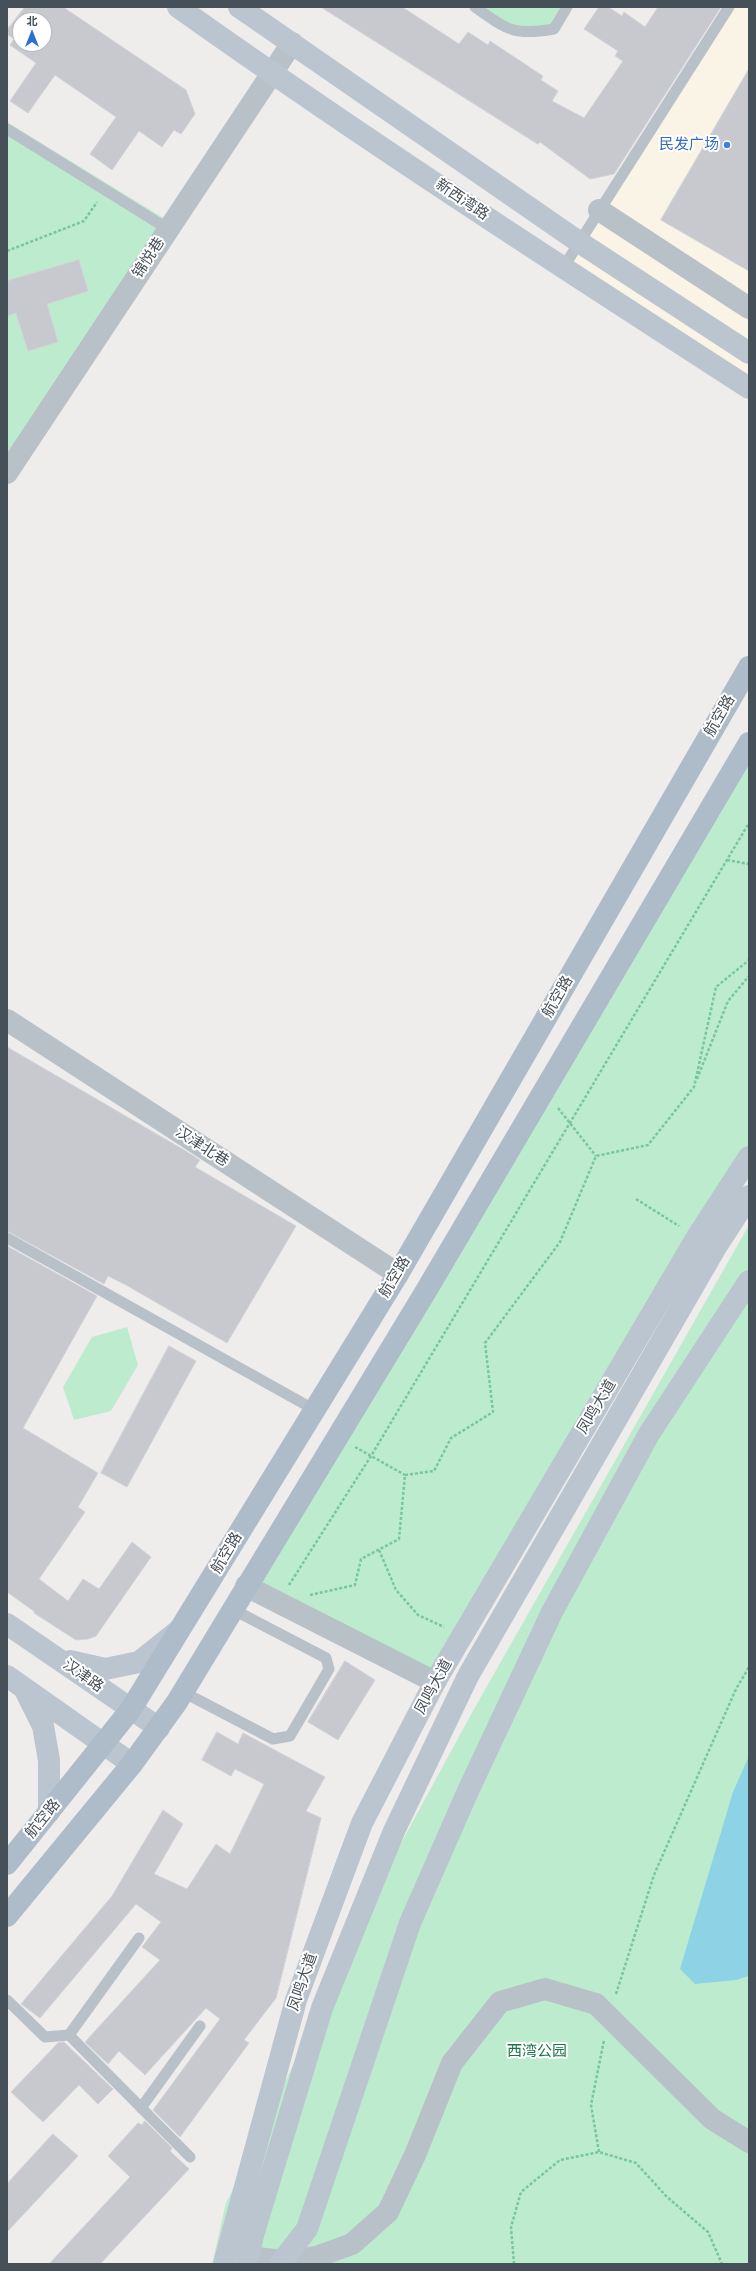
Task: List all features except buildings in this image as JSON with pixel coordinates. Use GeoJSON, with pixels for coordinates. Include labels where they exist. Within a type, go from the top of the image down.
{"type":"FeatureCollection","features":[{"type":"Feature","properties":{"kind":"main road","name":"航空路"},"geometry":{"type":"LineString","coordinates":[[7,1864],[105,1744],[131,1709],[398,1274],[749,667]]}},
{"type":"Feature","properties":{"kind":"main road"},"geometry":{"type":"LineString","coordinates":[[7,1916],[132,1764],[183,1692],[544,1090],[749,743]]}},
{"type":"Feature","properties":{"kind":"street","name":"新西湾路"},"geometry":{"type":"LineString","coordinates":[[178,7],[271,73],[563,268],[749,388]]}},
{"type":"Feature","properties":{"kind":"street"},"geometry":{"type":"LineString","coordinates":[[239,7],[579,242],[749,353]]}},
{"type":"Feature","properties":{"kind":"street","name":"锦悦巷"},"geometry":{"type":"LineString","coordinates":[[7,473],[292,43]]}},
{"type":"Feature","properties":{"kind":"street"},"geometry":{"type":"LineString","coordinates":[[599,210],[749,308]]}},
{"type":"Feature","properties":{"kind":"street","name":"汉津北巷"},"geometry":{"type":"LineString","coordinates":[[7,1020],[398,1274]]}},
{"type":"Feature","properties":{"kind":"street","name":"凤鸣大道"},"geometry":{"type":"LineString","coordinates":[[224,2264],[296,2000],[362,1822],[435,1682],[462,1635],[697,1237],[749,1157]]}},
{"type":"Feature","properties":{"kind":"street","name":"凤鸣大道"},"geometry":{"type":"LineString","coordinates":[[248,2261],[253,2235],[322,2008],[394,1831],[468,1676],[716,1247],[749,1196]]}},
{"type":"Feature","properties":{"kind":"street"},"geometry":{"type":"LineString","coordinates":[[281,2262],[307,2228],[410,1923],[468,1791],[549,1618],[649,1434],[749,1281]]}},
{"type":"Feature","properties":{"kind":"street"},"geometry":{"type":"LineString","coordinates":[[246,1586],[435,1682]]}},
{"type":"Feature","properties":{"kind":"street","name":"汉津路"},"geometry":{"type":"LineString","coordinates":[[7,1624],[158,1728]]}},
{"type":"Feature","properties":{"kind":"street"},"geometry":{"type":"LineString","coordinates":[[55,1657],[105,1670],[139,1662],[181,1628]]}},
{"type":"Feature","properties":{"kind":"street"},"geometry":{"type":"LineString","coordinates":[[15,1682],[132,1764]]}},
{"type":"Feature","properties":{"kind":"street"},"geometry":{"type":"LineString","coordinates":[[15,1682],[43,1726],[49,1760],[49,1812]]}},
{"type":"Feature","properties":{"kind":"street"},"geometry":{"type":"LineString","coordinates":[[248,2261],[281,2262],[316,2258],[352,2244],[388,2212],[415,2155],[452,2063],[500,2002],[545,1989],[596,2004],[712,2119],[749,2142]]}},
{"type":"Feature","properties":{"kind":"lane"},"geometry":{"type":"LineString","coordinates":[[475,7],[506,28],[527,34],[554,29],[567,7]]}},
{"type":"Feature","properties":{"kind":"lane"},"geometry":{"type":"LineString","coordinates":[[563,268],[599,210],[674,97],[729,7]]}},
{"type":"Feature","properties":{"kind":"lane"},"geometry":{"type":"LineString","coordinates":[[7,129],[168,229]]}},
{"type":"Feature","properties":{"kind":"lane"},"geometry":{"type":"LineString","coordinates":[[7,1238],[315,1410]]}},
{"type":"Feature","properties":{"kind":"lane"},"geometry":{"type":"LineString","coordinates":[[183,1692],[273,1740],[290,1736],[329,1669],[326,1658],[232,1609]]}},
{"type":"Feature","properties":{"kind":"lane"},"geometry":{"type":"LineString","coordinates":[[7,2000],[45,2037],[69,2035],[139,1938]]}},
{"type":"Feature","properties":{"kind":"lane"},"geometry":{"type":"LineString","coordinates":[[142,2108],[200,2026]]}},
{"type":"Feature","properties":{"kind":"lane"},"geometry":{"type":"LineString","coordinates":[[69,2035],[190,2157]]}},
{"type":"Feature","properties":{"kind":"path"},"geometry":{"type":"LineString","coordinates":[[7,251],[84,221],[105,190]]}},
{"type":"Feature","properties":{"kind":"path"},"geometry":{"type":"LineString","coordinates":[[278,1603],[371,1456],[571,1124],[749,823]]}},
{"type":"Feature","properties":{"kind":"path"},"geometry":{"type":"LineString","coordinates":[[727,860],[749,864]]}},
{"type":"Feature","properties":{"kind":"path"},"geometry":{"type":"LineString","coordinates":[[694,1087],[716,987],[749,960]]}},
{"type":"Feature","properties":{"kind":"path"},"geometry":{"type":"LineString","coordinates":[[596,1156],[648,1146],[694,1087],[728,1001],[749,976]]}},
{"type":"Feature","properties":{"kind":"path"},"geometry":{"type":"LineString","coordinates":[[544,1090],[596,1156]]}},
{"type":"Feature","properties":{"kind":"path"},"geometry":{"type":"LineString","coordinates":[[337,1437],[405,1475],[434,1471],[451,1438],[493,1412],[485,1343],[560,1242],[596,1156]]}},
{"type":"Feature","properties":{"kind":"path"},"geometry":{"type":"LineString","coordinates":[[636,1199],[697,1237]]}},
{"type":"Feature","properties":{"kind":"path"},"geometry":{"type":"LineString","coordinates":[[309,1596],[355,1585],[361,1559],[399,1539],[405,1475]]}},
{"type":"Feature","properties":{"kind":"path"},"geometry":{"type":"LineString","coordinates":[[379,1550],[396,1590],[418,1615],[462,1635]]}},
{"type":"Feature","properties":{"kind":"path"},"geometry":{"type":"LineString","coordinates":[[599,2152],[591,2105],[608,2016],[654,1875],[736,1689],[749,1667]]}},
{"type":"Feature","properties":{"kind":"path"},"geometry":{"type":"LineString","coordinates":[[514,2264],[511,2227],[521,2192],[560,2160],[599,2152],[636,2163],[667,2197],[708,2232],[722,2264]]}},
{"type":"Feature","properties":{"kind":"shaded area"},"geometry":{"type":"Polygon","coordinates":[[[729,7],[749,7],[749,388],[563,268],[729,7]]]}},
{"type":"Feature","properties":{"kind":"green space"},"geometry":{"type":"Polygon","coordinates":[[[475,7],[567,7],[554,29],[527,33],[475,7]]]}},
{"type":"Feature","properties":{"kind":"green space"},"geometry":{"type":"Polygon","coordinates":[[[7,122],[170,222],[7,466],[7,122]]]}},
{"type":"Feature","properties":{"kind":"green space"},"geometry":{"type":"Polygon","coordinates":[[[749,740],[749,1157],[435,1682],[246,1586],[749,740]]]}},
{"type":"Feature","properties":{"kind":"green space","name":"西湾公园"},"geometry":{"type":"Polygon","coordinates":[[[749,1225],[749,2264],[212,2264],[226,2203],[400,1845],[474,1709],[749,1225]]]}},
{"type":"Feature","properties":{"kind":"green space"},"geometry":{"type":"Polygon","coordinates":[[[127,1327],[138,1365],[111,1411],[74,1420],[63,1387],[92,1337],[127,1327]]]}},
{"type":"Feature","properties":{"kind":"water"},"geometry":{"type":"Polygon","coordinates":[[[749,1756],[749,1976],[736,1980],[695,1984],[680,1969],[733,1792],[749,1756]]]}},
{"type":"Feature","properties":{"kind":"place","name":"民发广场"},"geometry":{"type":"Point","coordinates":[727,145]}}]}
